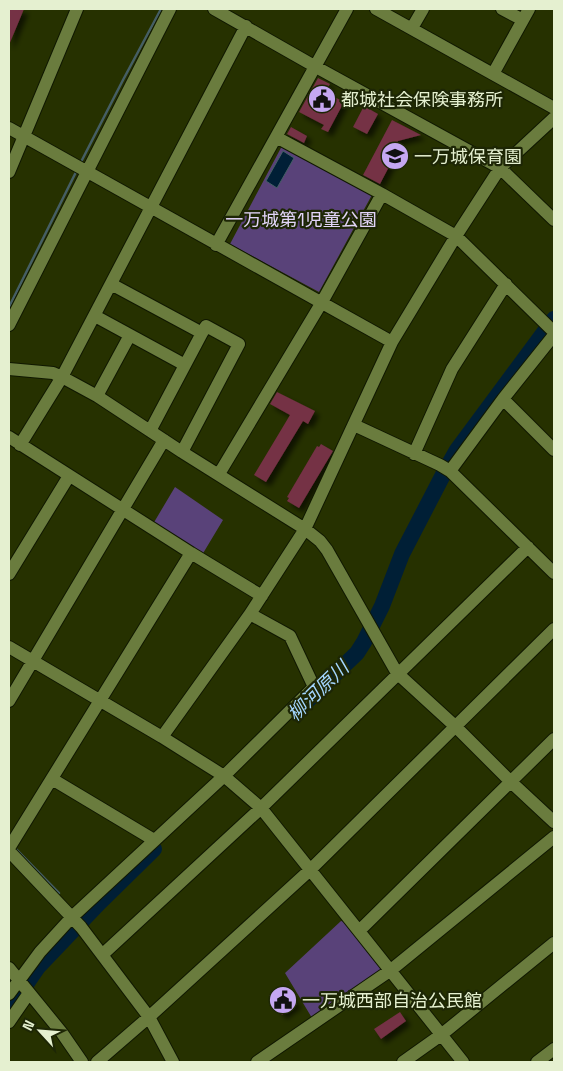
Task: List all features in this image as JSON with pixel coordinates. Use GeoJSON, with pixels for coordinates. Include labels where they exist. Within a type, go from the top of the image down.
{"type":"FeatureCollection","features":[{"type":"Feature","properties":{"kind":"street"},"geometry":{"type":"LineString","coordinates":[[9,172],[78,9]]}},
{"type":"Feature","properties":{"kind":"street"},"geometry":{"type":"LineString","coordinates":[[9,325],[170,9]]}},
{"type":"Feature","properties":{"kind":"street"},"geometry":{"type":"LineString","coordinates":[[214,9],[500,168],[554,220]]}},
{"type":"Feature","properties":{"kind":"street"},"geometry":{"type":"LineString","coordinates":[[216,244],[347,9]]}},
{"type":"Feature","properties":{"kind":"street"},"geometry":{"type":"LineString","coordinates":[[376,9],[554,108]]}},
{"type":"Feature","properties":{"kind":"street"},"geometry":{"type":"LineString","coordinates":[[412,28],[423,9]]}},
{"type":"Feature","properties":{"kind":"street"},"geometry":{"type":"LineString","coordinates":[[493,74],[526,14],[502,9]]}},
{"type":"Feature","properties":{"kind":"street"},"geometry":{"type":"LineString","coordinates":[[20,445],[62,377],[95,316],[246,26]]}},
{"type":"Feature","properties":{"kind":"street"},"geometry":{"type":"LineString","coordinates":[[162,738],[250,614],[305,529],[392,342],[456,236],[500,168],[554,118]]}},
{"type":"Feature","properties":{"kind":"street"},"geometry":{"type":"LineString","coordinates":[[9,128],[392,342]]}},
{"type":"Feature","properties":{"kind":"street"},"geometry":{"type":"LineString","coordinates":[[276,137],[456,236],[554,334],[445,468]]}},
{"type":"Feature","properties":{"kind":"street"},"geometry":{"type":"LineString","coordinates":[[219,474],[322,302],[382,194]]}},
{"type":"Feature","properties":{"kind":"street"},"geometry":{"type":"LineString","coordinates":[[111,284],[202,333]]}},
{"type":"Feature","properties":{"kind":"street"},"geometry":{"type":"LineString","coordinates":[[414,454],[452,369],[506,284]]}},
{"type":"Feature","properties":{"kind":"street"},"geometry":{"type":"LineString","coordinates":[[95,316],[185,365]]}},
{"type":"Feature","properties":{"kind":"street"},"geometry":{"type":"LineString","coordinates":[[150,431],[206,326],[240,344],[182,452]]}},
{"type":"Feature","properties":{"kind":"street"},"geometry":{"type":"LineString","coordinates":[[97,396],[130,335]]}},
{"type":"Feature","properties":{"kind":"street"},"geometry":{"type":"LineString","coordinates":[[9,370],[53,373],[97,396],[305,529],[320,541],[327,550],[397,673],[554,822]]}},
{"type":"Feature","properties":{"kind":"street"},"geometry":{"type":"LineString","coordinates":[[503,399],[554,450]]}},
{"type":"Feature","properties":{"kind":"street"},"geometry":{"type":"LineString","coordinates":[[354,425],[445,468],[554,573]]}},
{"type":"Feature","properties":{"kind":"street"},"geometry":{"type":"LineString","coordinates":[[9,437],[262,596]]}},
{"type":"Feature","properties":{"kind":"street"},"geometry":{"type":"LineString","coordinates":[[9,701],[164,440]]}},
{"type":"Feature","properties":{"kind":"street"},"geometry":{"type":"LineString","coordinates":[[9,574],[69,476]]}},
{"type":"Feature","properties":{"kind":"street"},"geometry":{"type":"LineString","coordinates":[[102,955],[261,808],[528,547]]}},
{"type":"Feature","properties":{"kind":"street"},"geometry":{"type":"LineString","coordinates":[[173,1062],[149,1017],[81,927],[10,847],[191,553]]}},
{"type":"Feature","properties":{"kind":"street"},"geometry":{"type":"LineString","coordinates":[[9,994],[40,952],[72,917],[154,840],[228,779],[314,687],[290,636],[250,614]]}},
{"type":"Feature","properties":{"kind":"street"},"geometry":{"type":"LineString","coordinates":[[97,1062],[310,870],[554,628]]}},
{"type":"Feature","properties":{"kind":"street"},"geometry":{"type":"LineString","coordinates":[[9,647],[228,779],[261,808],[463,1062]]}},
{"type":"Feature","properties":{"kind":"street"},"geometry":{"type":"LineString","coordinates":[[359,931],[554,739]]}},
{"type":"Feature","properties":{"kind":"street"},"geometry":{"type":"LineString","coordinates":[[52,780],[154,840]]}},
{"type":"Feature","properties":{"kind":"street"},"geometry":{"type":"LineString","coordinates":[[257,1062],[391,970],[554,837]]}},
{"type":"Feature","properties":{"kind":"street"},"geometry":{"type":"LineString","coordinates":[[403,1062],[441,1035],[554,943]]}},
{"type":"Feature","properties":{"kind":"street"},"geometry":{"type":"LineString","coordinates":[[9,968],[62,1033],[82,1062]]}},
{"type":"Feature","properties":{"kind":"street"},"geometry":{"type":"LineString","coordinates":[[9,1022],[29,993]]}},
{"type":"Feature","properties":{"kind":"street"},"geometry":{"type":"LineString","coordinates":[[537,1062],[554,1049]]}},
{"type":"Feature","properties":{"kind":"green space","name":"一万城第1児童公園"},"geometry":{"type":"Polygon","coordinates":[[[283,144],[373,193],[319,292],[230,244],[283,144]]]}},
{"type":"Feature","properties":{"kind":"green space"},"geometry":{"type":"Polygon","coordinates":[[[175,487],[223,520],[202,555],[153,524],[175,487]]]}},
{"type":"Feature","properties":{"kind":"green space"},"geometry":{"type":"Polygon","coordinates":[[[341,921],[346,922],[383,967],[382,971],[312,1018],[285,973],[341,921]]]}},
{"type":"Feature","properties":{"kind":"water"},"geometry":{"type":"Polygon","coordinates":[[[283,151],[294,158],[277,188],[266,181],[283,151]]]}},
{"type":"Feature","properties":{"kind":"building"},"geometry":{"type":"Polygon","coordinates":[[[9,9],[24,9],[9,45],[9,9]]]}},
{"type":"Feature","properties":{"kind":"building"},"geometry":{"type":"Polygon","coordinates":[[[318,78],[330,84],[325,92],[344,102],[328,132],[321,129],[324,125],[299,112],[318,78]]]}},
{"type":"Feature","properties":{"kind":"building"},"geometry":{"type":"Polygon","coordinates":[[[364,106],[378,114],[367,134],[353,127],[364,106]]]}},
{"type":"Feature","properties":{"kind":"building"},"geometry":{"type":"Polygon","coordinates":[[[392,120],[421,135],[398,141],[388,159],[392,161],[380,184],[363,175],[392,120]]]}},
{"type":"Feature","properties":{"kind":"building"},"geometry":{"type":"Polygon","coordinates":[[[291,127],[307,136],[304,143],[287,134],[291,127]]]}},
{"type":"Feature","properties":{"kind":"building"},"geometry":{"type":"Polygon","coordinates":[[[277,392],[315,411],[308,424],[303,421],[266,482],[254,475],[290,415],[270,404],[277,392]]]}},
{"type":"Feature","properties":{"kind":"building"},"geometry":{"type":"Polygon","coordinates":[[[321,444],[333,451],[299,508],[287,501],[289,498],[287,497],[317,446],[319,447],[321,444]]]}},
{"type":"Feature","properties":{"kind":"building","name":"一万城西部自治公民館"},"geometry":{"type":"Polygon","coordinates":[[[284,986],[297,1004],[282,1015],[269,996],[284,986]]]}},
{"type":"Feature","properties":{"kind":"building"},"geometry":{"type":"Polygon","coordinates":[[[400,1012],[406,1021],[381,1039],[374,1029],[400,1012]]]}},
{"type":"Feature","properties":{"kind":"waterway"},"geometry":{"type":"LineString","coordinates":[[81,162],[161,9]]}},
{"type":"Feature","properties":{"kind":"waterway"},"geometry":{"type":"LineString","coordinates":[[9,307],[77,170]]}},
{"type":"Feature","properties":{"kind":"waterway","name":"柳河原川"},"geometry":{"type":"LineString","coordinates":[[304,704],[357,653],[382,606],[402,554],[457,450],[554,319]]}},
{"type":"Feature","properties":{"kind":"waterway"},"geometry":{"type":"LineString","coordinates":[[15,848],[59,893]]}},
{"type":"Feature","properties":{"kind":"waterway","name":"柳河原川"},"geometry":{"type":"LineString","coordinates":[[9,1009],[38,967],[154,849]]}},
{"type":"Feature","properties":{"kind":"place","name":"都城社会保険事務所"},"geometry":{"type":"Point","coordinates":[322,99]}},
{"type":"Feature","properties":{"kind":"place","name":"一万城保育園"},"geometry":{"type":"Point","coordinates":[395,156]}},
{"type":"Feature","properties":{"kind":"place","name":"一万城西部自治公民館"},"geometry":{"type":"Point","coordinates":[283,1000]}}]}
